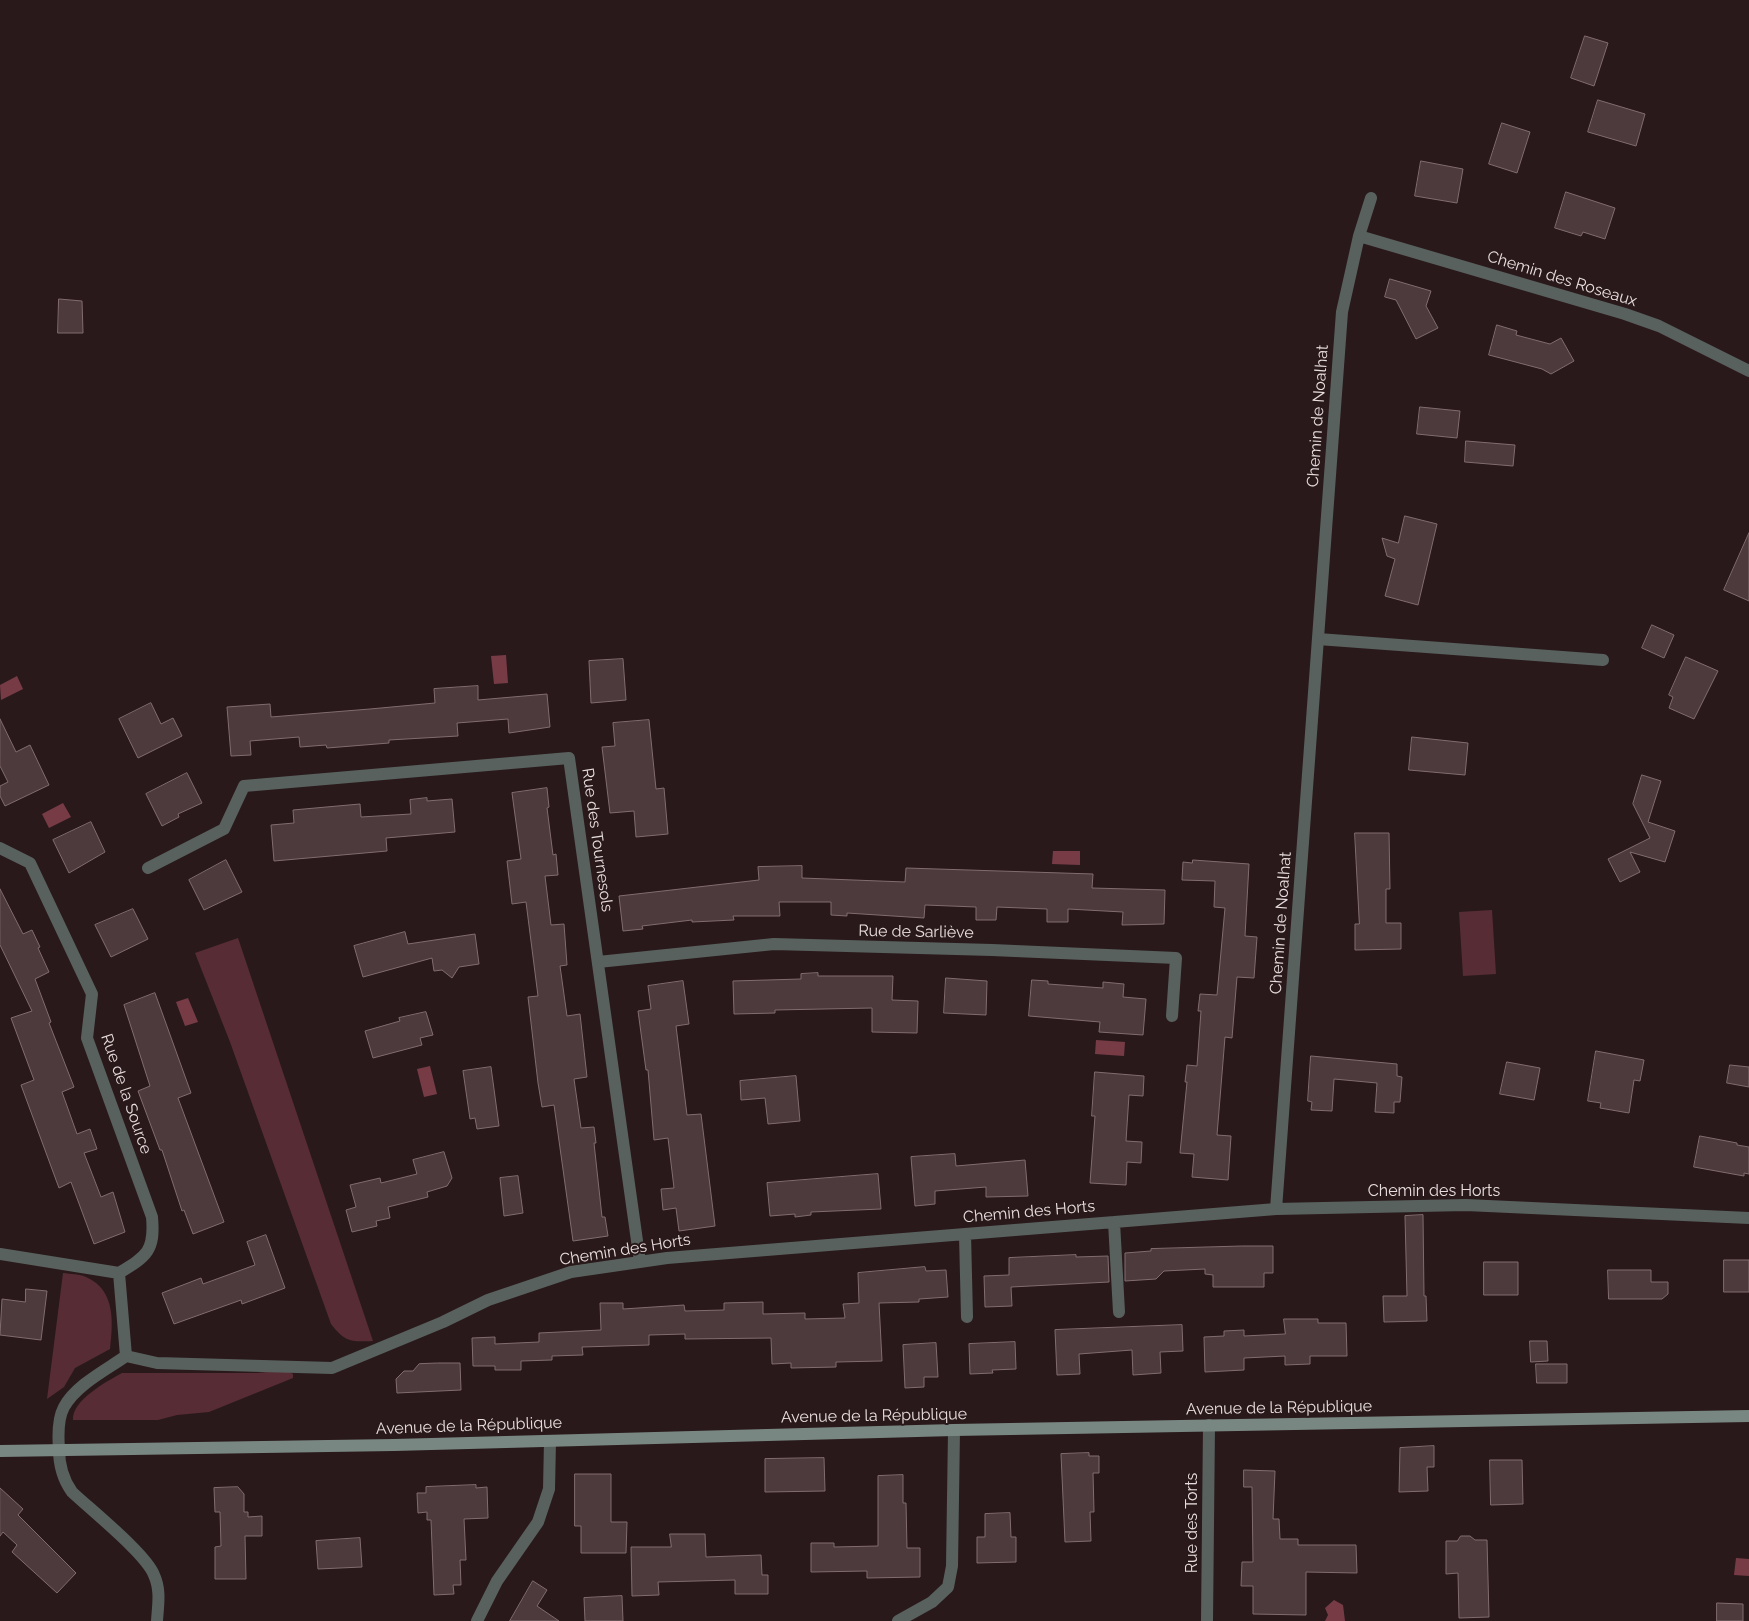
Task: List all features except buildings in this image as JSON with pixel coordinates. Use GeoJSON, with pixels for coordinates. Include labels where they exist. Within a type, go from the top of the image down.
{"type":"FeatureCollection","features":[{"type":"Feature","properties":{"kind":"street","name":"Chemin de Noalhat"},"geometry":{"type":"LineString","coordinates":[[1276,1209],[1342,312],[1359,236],[1371,198]]}},
{"type":"Feature","properties":{"kind":"street","name":"Chemin des Roseaux"},"geometry":{"type":"LineString","coordinates":[[1359,236],[1625,314],[1659,326],[1749,371]]}},
{"type":"Feature","properties":{"kind":"street"},"geometry":{"type":"LineString","coordinates":[[1318,639],[1603,660]]}},
{"type":"Feature","properties":{"kind":"street","name":"Rue des Tournesols"},"geometry":{"type":"LineString","coordinates":[[148,868],[224,829],[244,786],[569,758],[640,1262]]}},
{"type":"Feature","properties":{"kind":"street","name":"Rue de la Source"},"geometry":{"type":"LineString","coordinates":[[0,848],[30,864],[92,994],[87,1038],[152,1217],[154,1238],[142,1259],[119,1273]]}},
{"type":"Feature","properties":{"kind":"street","name":"Rue de Sarliève"},"geometry":{"type":"LineString","coordinates":[[598,962],[774,944],[992,950],[1176,958],[1172,1016]]}},
{"type":"Feature","properties":{"kind":"street","name":"Chemin des Horts"},"geometry":{"type":"LineString","coordinates":[[126,1356],[157,1363],[332,1368],[443,1322],[488,1300],[570,1272],[667,1258],[1276,1209],[1466,1205],[1749,1218]]}},
{"type":"Feature","properties":{"kind":"street"},"geometry":{"type":"LineString","coordinates":[[1114,1222],[1119,1312]]}},
{"type":"Feature","properties":{"kind":"street"},"geometry":{"type":"LineString","coordinates":[[965,1234],[967,1317]]}},
{"type":"Feature","properties":{"kind":"street"},"geometry":{"type":"LineString","coordinates":[[0,1254],[119,1273],[126,1356],[79,1390],[64,1407],[60,1420],[59,1450],[61,1471],[65,1482],[72,1492],[145,1560],[154,1574],[159,1592],[157,1621]]}},
{"type":"Feature","properties":{"kind":"street","name":"Avenue de la République"},"geometry":{"type":"LineString","coordinates":[[0,1451],[550,1441],[954,1430],[1749,1416]]}},
{"type":"Feature","properties":{"kind":"street","name":"Rue des Torts"},"geometry":{"type":"LineString","coordinates":[[1207,1621],[1209,1426]]}},
{"type":"Feature","properties":{"kind":"street"},"geometry":{"type":"LineString","coordinates":[[898,1621],[932,1602],[948,1587],[952,1566],[954,1430]]}},
{"type":"Feature","properties":{"kind":"street"},"geometry":{"type":"LineString","coordinates":[[477,1621],[497,1581],[538,1522],[550,1489],[550,1441]]}},
{"type":"Feature","properties":{"kind":"shaded area"},"geometry":{"type":"Polygon","coordinates":[[[506,655],[508,683],[494,684],[491,656],[506,655]]]}},
{"type":"Feature","properties":{"kind":"shaded area"},"geometry":{"type":"Polygon","coordinates":[[[17,676],[23,689],[1,700],[0,685],[17,676]]]}},
{"type":"Feature","properties":{"kind":"shaded area"},"geometry":{"type":"Polygon","coordinates":[[[63,803],[71,817],[49,828],[42,814],[63,803]]]}},
{"type":"Feature","properties":{"kind":"shaded area"},"geometry":{"type":"Polygon","coordinates":[[[1053,851],[1080,851],[1080,865],[1052,864],[1053,851]]]}},
{"type":"Feature","properties":{"kind":"shaded area"},"geometry":{"type":"Polygon","coordinates":[[[1492,910],[1496,974],[1463,976],[1459,912],[1492,910]]]}},
{"type":"Feature","properties":{"kind":"shaded area"},"geometry":{"type":"Polygon","coordinates":[[[238,938],[373,1341],[349,1340],[331,1324],[230,1042],[195,953],[238,938]]]}},
{"type":"Feature","properties":{"kind":"shaded area"},"geometry":{"type":"Polygon","coordinates":[[[188,998],[198,1022],[185,1026],[176,1002],[188,998]]]}},
{"type":"Feature","properties":{"kind":"shaded area"},"geometry":{"type":"Polygon","coordinates":[[[1096,1040],[1125,1042],[1124,1056],[1095,1054],[1096,1040]]]}},
{"type":"Feature","properties":{"kind":"shaded area"},"geometry":{"type":"Polygon","coordinates":[[[430,1066],[437,1094],[424,1097],[417,1069],[430,1066]]]}},
{"type":"Feature","properties":{"kind":"shaded area"},"geometry":{"type":"Polygon","coordinates":[[[63,1273],[86,1277],[103,1290],[108,1299],[112,1318],[110,1349],[75,1368],[64,1387],[47,1399],[63,1273]]]}},
{"type":"Feature","properties":{"kind":"shaded area"},"geometry":{"type":"Polygon","coordinates":[[[285,1370],[293,1374],[293,1378],[209,1412],[177,1415],[158,1420],[73,1420],[78,1405],[91,1392],[122,1373],[257,1373],[285,1370]]]}},
{"type":"Feature","properties":{"kind":"shaded area"},"geometry":{"type":"Polygon","coordinates":[[[1736,1558],[1749,1559],[1749,1576],[1734,1575],[1736,1558]]]}},
{"type":"Feature","properties":{"kind":"shaded area"},"geometry":{"type":"Polygon","coordinates":[[[1334,1600],[1343,1605],[1345,1621],[1325,1621],[1328,1615],[1325,1608],[1334,1600]]]}}]}
